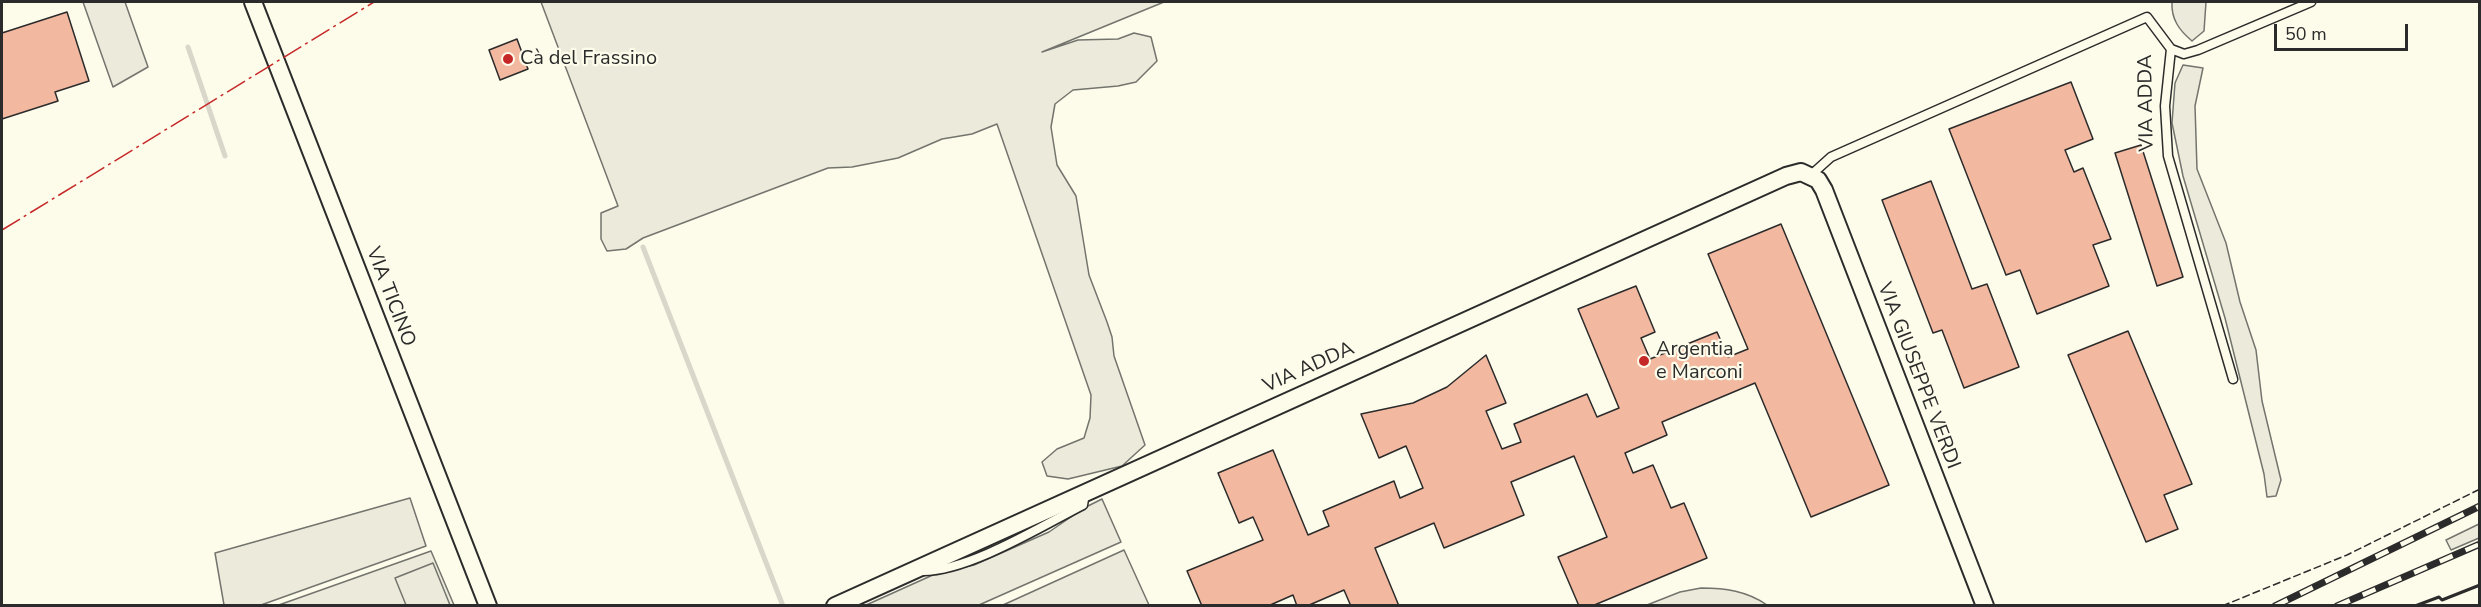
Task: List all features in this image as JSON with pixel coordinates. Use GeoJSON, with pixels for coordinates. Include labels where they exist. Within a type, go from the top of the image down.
{"type":"FeatureCollection","features":[{"type":"Feature","properties":{"kind":"street","name":"VIA TICINO"},"geometry":{"type":"LineString","coordinates":[[256,2],[488,606]]}},
{"type":"Feature","properties":{"kind":"street","name":"VIA ADDA"},"geometry":{"type":"LineString","coordinates":[[835,606],[1786,176],[1806,173]]}},
{"type":"Feature","properties":{"kind":"street","name":"VIA GIUSEPPE VERDI"},"geometry":{"type":"LineString","coordinates":[[1806,173],[1818,180],[1824,190],[1985,606]]}},
{"type":"Feature","properties":{"kind":"lane"},"geometry":{"type":"LineString","coordinates":[[2171,49],[2184,54],[2198,50],[2311,2]]}},
{"type":"Feature","properties":{"kind":"lane","name":"VIA ADDA"},"geometry":{"type":"LineString","coordinates":[[1806,173],[1831,156],[2147,17],[2171,49],[2165,106],[2168,156],[2233,380]]}},
{"type":"Feature","properties":{"kind":"shaded area"},"geometry":{"type":"Polygon","coordinates":[[[83,2],[125,2],[148,67],[113,87],[83,2]]]}},
{"type":"Feature","properties":{"kind":"shaded area"},"geometry":{"type":"Polygon","coordinates":[[[541,2],[1164,2],[1042,52],[1078,40],[1118,39],[1134,33],[1151,37],[1157,61],[1136,82],[1073,90],[1055,104],[1051,127],[1057,165],[1076,196],[1089,275],[1112,337],[1114,356],[1145,445],[1122,466],[1068,479],[1047,476],[1042,462],[1057,449],[1084,438],[1090,418],[1091,395],[997,124],[972,134],[942,139],[898,158],[852,167],[828,168],[643,238],[626,249],[607,251],[601,239],[601,213],[618,206],[541,2]]]}},
{"type":"Feature","properties":{"kind":"shaded area"},"geometry":{"type":"Polygon","coordinates":[[[2172,2],[2206,2],[2204,31],[2192,41],[2177,24],[2172,2]]]}},
{"type":"Feature","properties":{"kind":"shaded area"},"geometry":{"type":"Polygon","coordinates":[[[2183,65],[2203,68],[2195,106],[2197,169],[2226,243],[2240,302],[2256,350],[2262,401],[2281,480],[2276,496],[2267,497],[2264,474],[2225,318],[2183,176],[2172,123],[2175,83],[2183,65]]]}},
{"type":"Feature","properties":{"kind":"shaded area"},"geometry":{"type":"Polygon","coordinates":[[[410,498],[426,546],[261,605],[224,605],[215,553],[410,498]]]}},
{"type":"Feature","properties":{"kind":"shaded area"},"geometry":{"type":"Polygon","coordinates":[[[1102,499],[1121,542],[979,605],[864,606],[935,574],[974,565],[1049,532],[1084,508],[1102,499]]]}},
{"type":"Feature","properties":{"kind":"shaded area"},"geometry":{"type":"Polygon","coordinates":[[[2479,524],[2479,538],[2451,550],[2446,540],[2479,524]]]}},
{"type":"Feature","properties":{"kind":"shaded area"},"geometry":{"type":"Polygon","coordinates":[[[1124,550],[1149,605],[1003,605],[1124,550]]]}},
{"type":"Feature","properties":{"kind":"shaded area"},"geometry":{"type":"Polygon","coordinates":[[[431,551],[454,605],[276,606],[431,551]]]}},
{"type":"Feature","properties":{"kind":"shaded area"},"geometry":{"type":"Polygon","coordinates":[[[433,563],[450,605],[406,605],[395,578],[433,563]]]}},
{"type":"Feature","properties":{"kind":"shaded area"},"geometry":{"type":"Polygon","coordinates":[[[1701,588],[1736,591],[1752,596],[1767,605],[1647,605],[1680,592],[1701,588]]]}},
{"type":"Feature","properties":{"kind":"building"},"geometry":{"type":"Polygon","coordinates":[[[67,12],[89,81],[55,92],[58,101],[2,119],[2,33],[67,12]]]}},
{"type":"Feature","properties":{"kind":"building","name":"Cà del Frassino"},"geometry":{"type":"Polygon","coordinates":[[[517,39],[528,69],[500,80],[489,50],[517,39]]]}},
{"type":"Feature","properties":{"kind":"building"},"geometry":{"type":"Polygon","coordinates":[[[2071,82],[2093,139],[2065,150],[2074,172],[2083,168],[2111,239],[2093,245],[2109,286],[2037,314],[2020,270],[2006,275],[1949,129],[2071,82]]]}},
{"type":"Feature","properties":{"kind":"building"},"geometry":{"type":"Polygon","coordinates":[[[2141,145],[2183,277],[2157,286],[2115,153],[2141,145]]]}},
{"type":"Feature","properties":{"kind":"building"},"geometry":{"type":"Polygon","coordinates":[[[1931,181],[1972,289],[1987,284],[2019,367],[1964,388],[1942,330],[1933,333],[1882,200],[1931,181]]]}},
{"type":"Feature","properties":{"kind":"building"},"geometry":{"type":"Polygon","coordinates":[[[1781,224],[1889,485],[1811,517],[1755,383],[1662,422],[1667,435],[1625,453],[1633,473],[1653,465],[1671,508],[1684,503],[1707,558],[1592,606],[1579,606],[1558,557],[1607,537],[1574,456],[1511,482],[1524,515],[1444,548],[1434,523],[1375,548],[1399,606],[1347,606],[1350,604],[1344,590],[1307,606],[1297,606],[1293,595],[1268,606],[1202,606],[1187,571],[1263,540],[1253,517],[1239,523],[1218,473],[1273,450],[1308,535],[1329,526],[1323,511],[1394,481],[1400,498],[1423,488],[1406,446],[1379,458],[1361,414],[1413,403],[1447,387],[1486,355],[1506,403],[1486,411],[1502,449],[1521,442],[1514,424],[1587,394],[1597,417],[1619,408],[1578,309],[1636,286],[1655,332],[1641,338],[1650,359],[1717,332],[1728,357],[1748,349],[1708,254],[1781,224]]]}},
{"type":"Feature","properties":{"kind":"building"},"geometry":{"type":"Polygon","coordinates":[[[2128,331],[2192,484],[2164,495],[2178,529],[2146,542],[2068,355],[2128,331]]]}},
{"type":"Feature","properties":{"kind":"waterway"},"geometry":{"type":"LineString","coordinates":[[188,47],[225,156]]}},
{"type":"Feature","properties":{"kind":"waterway"},"geometry":{"type":"LineString","coordinates":[[643,247],[783,606]]}},
{"type":"Feature","properties":{"kind":"railway"},"geometry":{"type":"LineString","coordinates":[[2275,606],[2480,506]]}},
{"type":"Feature","properties":{"kind":"railway"},"geometry":{"type":"LineString","coordinates":[[2337,606],[2480,544]]}},
{"type":"Feature","properties":{"kind":"fence"},"geometry":{"type":"LineString","coordinates":[[2222,606],[2347,555],[2480,489]]}},
{"type":"Feature","properties":{"kind":"wall"},"geometry":{"type":"LineString","coordinates":[[2415,606],[2439,597],[2442,600],[2480,585]]}},
{"type":"Feature","properties":{"kind":"power"},"geometry":{"type":"LineString","coordinates":[[2,230],[374,2]]}},
{"type":"Feature","properties":{"kind":"place","name":"Cà del Frassino"},"geometry":{"type":"Point","coordinates":[508,59]}},
{"type":"Feature","properties":{"kind":"place","name":"Argentia e Marconi"},"geometry":{"type":"Point","coordinates":[1644,361]}}]}
